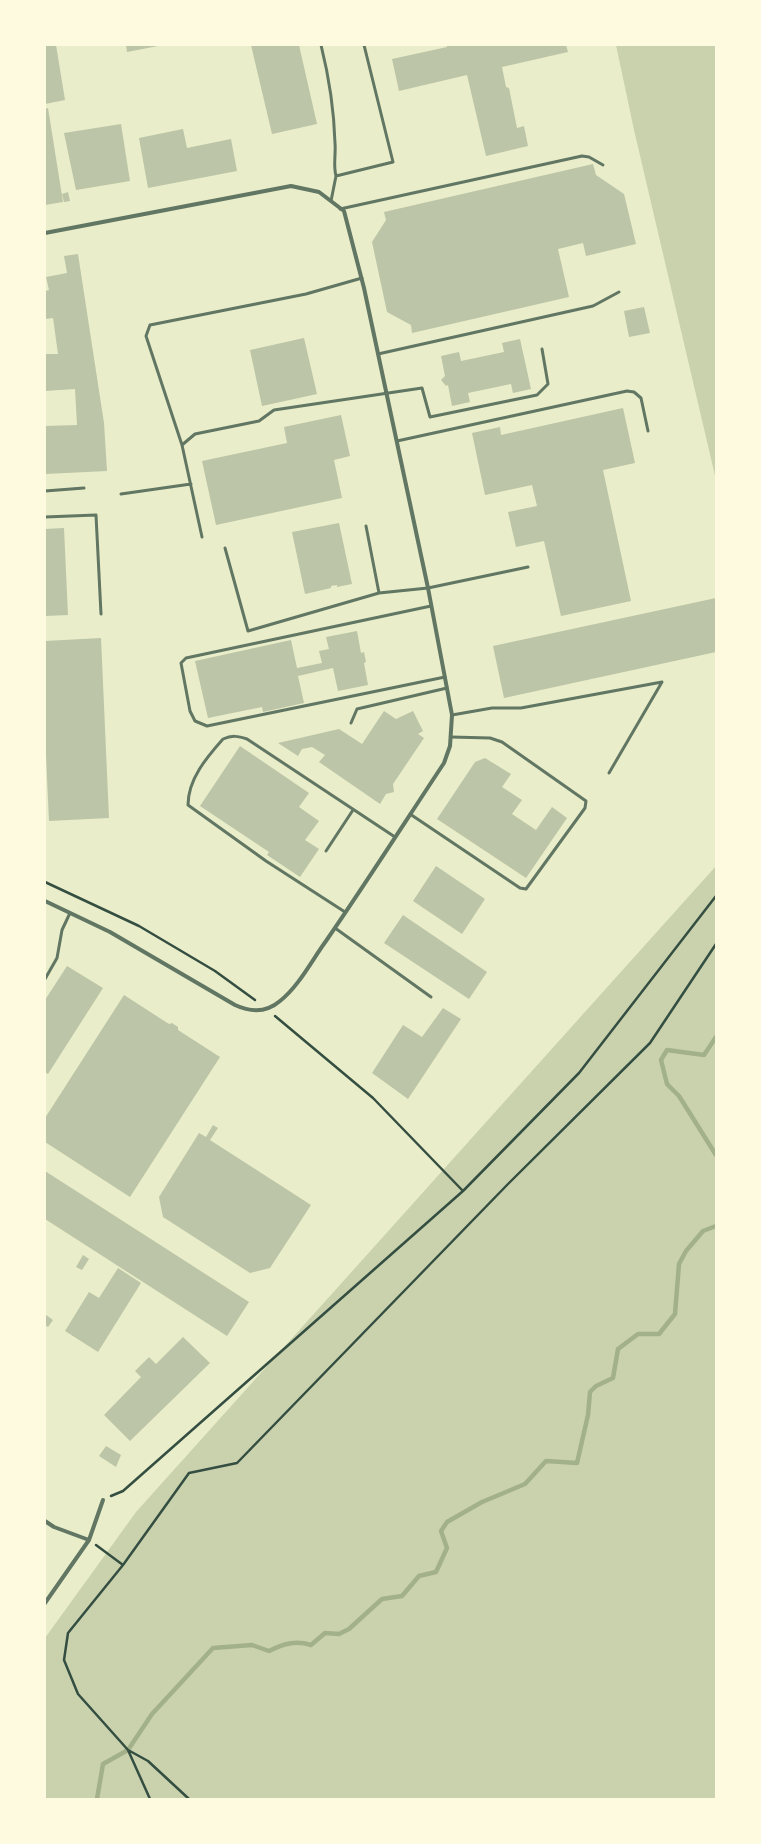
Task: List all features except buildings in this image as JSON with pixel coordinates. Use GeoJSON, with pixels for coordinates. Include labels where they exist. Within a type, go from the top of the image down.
{"type":"FeatureCollection","features":[{"type":"Feature","properties":{"kind":"street"},"geometry":{"type":"LineString","coordinates":[[45,233],[292,186],[319,192],[344,211],[362,278],[387,394],[428,588],[452,715],[450,746],[444,764],[335,928],[291,990],[279,1002],[266,1008],[251,1011],[239,1007],[110,932],[45,901]]}},
{"type":"Feature","properties":{"kind":"street"},"geometry":{"type":"LineString","coordinates":[[45,1602],[90,1540],[103,1500]]}},
{"type":"Feature","properties":{"kind":"street"},"geometry":{"type":"LineString","coordinates":[[45,1521],[54,1527],[90,1540]]}},
{"type":"Feature","properties":{"kind":"lane"},"geometry":{"type":"LineString","coordinates":[[321,45],[329,77],[336,144],[334,167],[336,176],[331,201]]}},
{"type":"Feature","properties":{"kind":"lane"},"geometry":{"type":"LineString","coordinates":[[336,176],[393,162],[364,45]]}},
{"type":"Feature","properties":{"kind":"lane"},"geometry":{"type":"LineString","coordinates":[[340,209],[582,156],[589,157],[603,165]]}},
{"type":"Feature","properties":{"kind":"lane"},"geometry":{"type":"LineString","coordinates":[[202,537],[182,445],[146,336],[150,325],[306,294],[362,278]]}},
{"type":"Feature","properties":{"kind":"lane"},"geometry":{"type":"LineString","coordinates":[[378,354],[593,306],[619,292]]}},
{"type":"Feature","properties":{"kind":"lane"},"geometry":{"type":"LineString","coordinates":[[182,445],[195,434],[259,421],[274,410],[422,388],[430,417],[537,395],[548,384],[542,349]]}},
{"type":"Feature","properties":{"kind":"lane"},"geometry":{"type":"LineString","coordinates":[[397,441],[627,391],[634,392],[641,398],[648,431]]}},
{"type":"Feature","properties":{"kind":"lane"},"geometry":{"type":"LineString","coordinates":[[121,494],[191,484]]}},
{"type":"Feature","properties":{"kind":"lane"},"geometry":{"type":"LineString","coordinates":[[45,490],[84,488]]}},
{"type":"Feature","properties":{"kind":"lane"},"geometry":{"type":"LineString","coordinates":[[45,517],[96,514],[101,614]]}},
{"type":"Feature","properties":{"kind":"lane"},"geometry":{"type":"LineString","coordinates":[[366,526],[379,593]]}},
{"type":"Feature","properties":{"kind":"lane"},"geometry":{"type":"LineString","coordinates":[[225,548],[248,631],[379,593],[428,588],[528,567]]}},
{"type":"Feature","properties":{"kind":"lane"},"geometry":{"type":"LineString","coordinates":[[431,606],[186,658],[181,663],[190,712],[195,721],[207,726],[445,677]]}},
{"type":"Feature","properties":{"kind":"lane"},"geometry":{"type":"LineString","coordinates":[[452,715],[492,708],[521,708],[662,682],[609,773]]}},
{"type":"Feature","properties":{"kind":"lane"},"geometry":{"type":"LineString","coordinates":[[350,723],[357,709],[447,688]]}},
{"type":"Feature","properties":{"kind":"lane"},"geometry":{"type":"LineString","coordinates":[[345,912],[311,891],[188,805],[188,795],[196,774],[223,738],[239,736],[247,739],[395,837]]}},
{"type":"Feature","properties":{"kind":"lane"},"geometry":{"type":"LineString","coordinates":[[410,814],[520,888],[526,889],[585,808],[586,801],[502,742],[490,738],[451,737]]}},
{"type":"Feature","properties":{"kind":"lane"},"geometry":{"type":"LineString","coordinates":[[326,851],[354,810]]}},
{"type":"Feature","properties":{"kind":"lane"},"geometry":{"type":"LineString","coordinates":[[45,979],[57,958],[62,930],[70,913]]}},
{"type":"Feature","properties":{"kind":"lane"},"geometry":{"type":"LineString","coordinates":[[335,928],[431,997]]}},
{"type":"Feature","properties":{"kind":"path"},"geometry":{"type":"LineString","coordinates":[[45,882],[139,926],[215,971],[266,1008],[373,1098],[463,1191]]}},
{"type":"Feature","properties":{"kind":"path"},"geometry":{"type":"LineString","coordinates":[[103,1500],[123,1491],[463,1191],[579,1073],[716,896]]}},
{"type":"Feature","properties":{"kind":"path"},"geometry":{"type":"LineString","coordinates":[[150,1799],[128,1750],[78,1694],[64,1660],[68,1633],[123,1565],[189,1473],[237,1463],[508,1184],[650,1043],[716,944]]}},
{"type":"Feature","properties":{"kind":"path"},"geometry":{"type":"LineString","coordinates":[[90,1540],[123,1565]]}},
{"type":"Feature","properties":{"kind":"path"},"geometry":{"type":"LineString","coordinates":[[128,1750],[148,1761],[189,1799]]}},
{"type":"Feature","properties":{"kind":"green space"},"geometry":{"type":"Polygon","coordinates":[[[616,45],[716,45],[716,480],[634,130],[616,45]]]}},
{"type":"Feature","properties":{"kind":"green space"},"geometry":{"type":"Polygon","coordinates":[[[716,866],[716,1799],[45,1799],[45,1638],[136,1512],[716,866]]]}},
{"type":"Feature","properties":{"kind":"waterway"},"geometry":{"type":"LineString","coordinates":[[716,1037],[704,1055],[667,1050],[661,1060],[667,1084],[679,1096],[716,1155]]}},
{"type":"Feature","properties":{"kind":"waterway"},"geometry":{"type":"LineString","coordinates":[[97,1799],[103,1764],[128,1750],[152,1714],[213,1648],[252,1645],[269,1651],[279,1646],[294,1643],[311,1645],[325,1633],[339,1634],[349,1629],[382,1599],[402,1596],[419,1576],[436,1572],[447,1548],[441,1531],[447,1522],[482,1502],[525,1484],[546,1461],[577,1463],[588,1415],[590,1392],[596,1386],[613,1378],[618,1349],[638,1334],[659,1334],[675,1314],[679,1264],[686,1251],[703,1231],[716,1226]]}}]}
